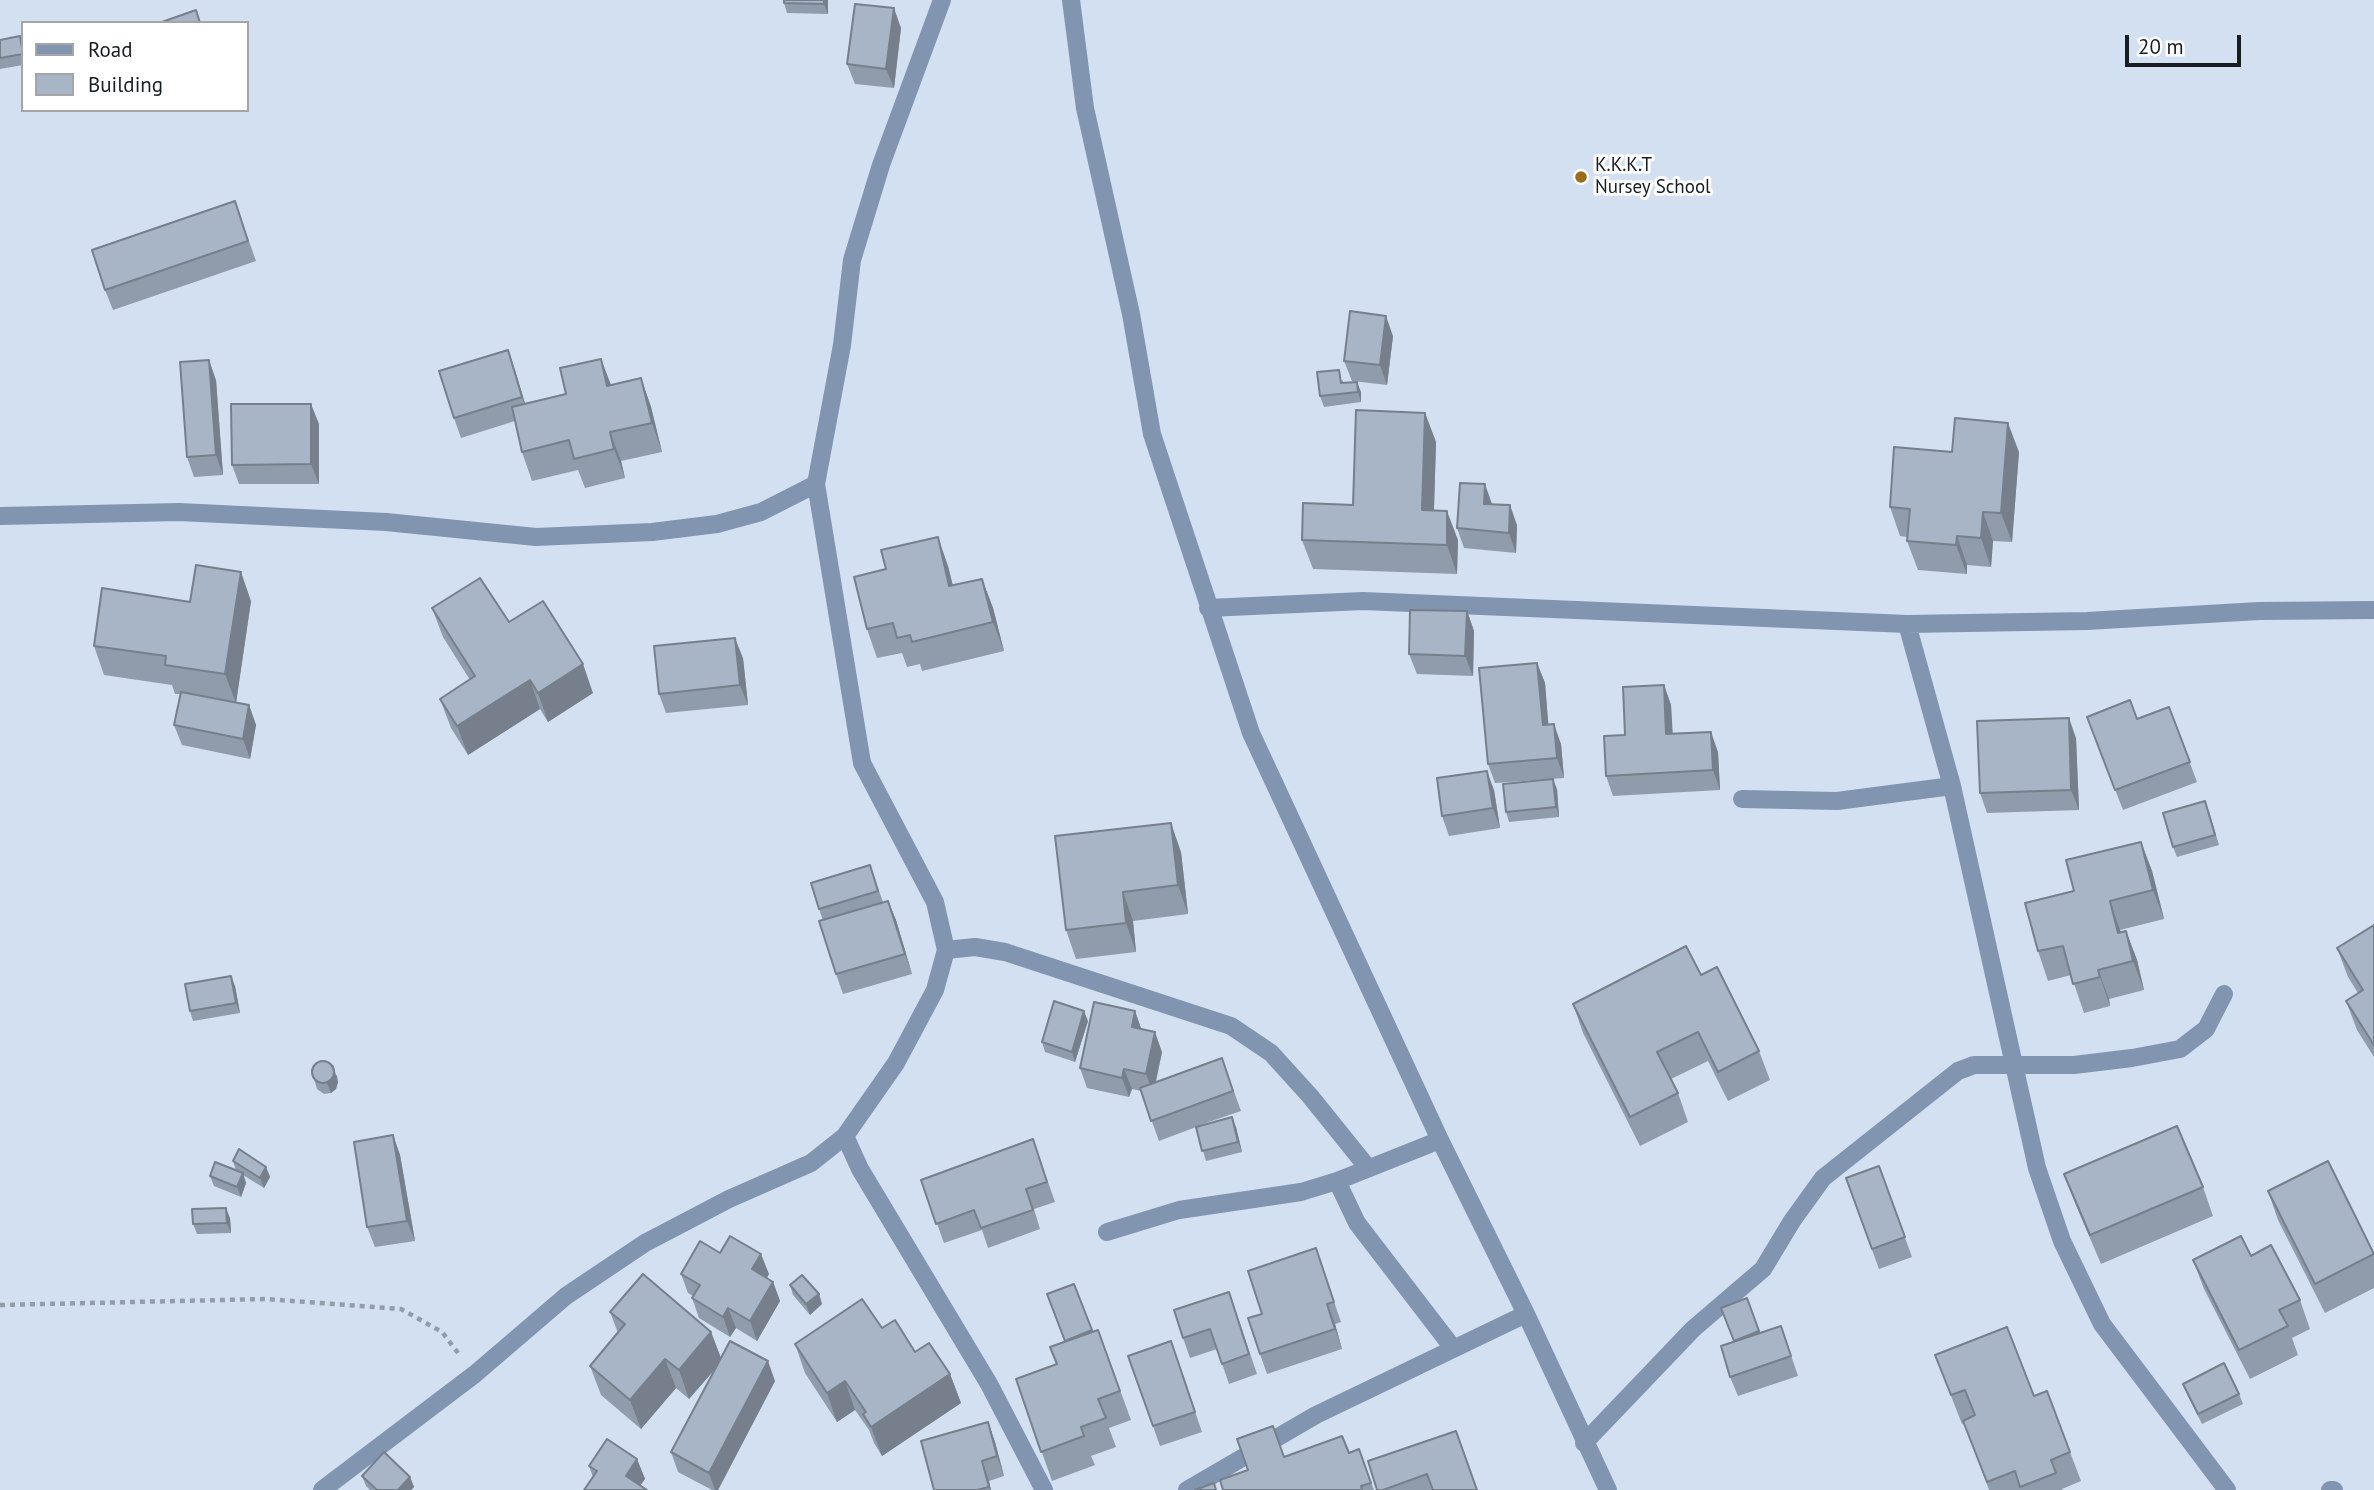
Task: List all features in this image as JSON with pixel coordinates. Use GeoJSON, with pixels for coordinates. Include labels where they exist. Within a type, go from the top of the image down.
{"type":"FeatureCollection","features":[{"type":"Feature","properties":{"kind":"street"},"geometry":{"type":"LineString","coordinates":[[322,1490],[475,1374],[566,1296],[645,1243],[729,1199],[811,1163],[845,1136],[896,1063],[935,990],[946,950],[935,902],[862,764],[816,484],[842,345],[852,260],[881,165],[942,0]]}},
{"type":"Feature","properties":{"kind":"street"},"geometry":{"type":"LineString","coordinates":[[1071,0],[1085,108],[1131,314],[1152,434],[1251,733],[1440,1140],[1526,1314],[1608,1490]]}},
{"type":"Feature","properties":{"kind":"street"},"geometry":{"type":"LineString","coordinates":[[0,516],[179,512],[386,522],[549,537],[652,532],[717,524],[761,512],[816,484]]}},
{"type":"Feature","properties":{"kind":"street"},"geometry":{"type":"LineString","coordinates":[[1208,608],[1363,601],[1907,624],[2087,621],[2259,611],[2374,610]]}},
{"type":"Feature","properties":{"kind":"street"},"geometry":{"type":"LineString","coordinates":[[1907,624],[1952,786],[2013,1066],[2041,1180],[2062,1241],[2102,1324],[2227,1490]]}},
{"type":"Feature","properties":{"kind":"street"},"geometry":{"type":"LineString","coordinates":[[1742,799],[1837,801],[1952,786]]}},
{"type":"Feature","properties":{"kind":"street"},"geometry":{"type":"LineString","coordinates":[[946,950],[975,947],[1005,951],[1231,1026],[1271,1053],[1368,1168]]}},
{"type":"Feature","properties":{"kind":"street"},"geometry":{"type":"LineString","coordinates":[[1584,1443],[1693,1329],[1763,1269],[1791,1220],[1823,1178],[1958,1071],[1974,1065],[1992,1063],[2013,1066],[2074,1065],[2179,1049],[2206,1029],[2224,994]]}},
{"type":"Feature","properties":{"kind":"street"},"geometry":{"type":"LineString","coordinates":[[845,1136],[860,1169],[989,1384],[1044,1490]]}},
{"type":"Feature","properties":{"kind":"street"},"geometry":{"type":"LineString","coordinates":[[1107,1232],[1179,1210],[1301,1192],[1337,1181],[1440,1140]]}},
{"type":"Feature","properties":{"kind":"street"},"geometry":{"type":"LineString","coordinates":[[1337,1181],[1357,1223],[1453,1348]]}},
{"type":"Feature","properties":{"kind":"street"},"geometry":{"type":"LineString","coordinates":[[1187,1490],[1316,1415],[1526,1314]]}},
{"type":"Feature","properties":{"kind":"path"},"geometry":{"type":"LineString","coordinates":[[0,1305],[267,1299],[401,1308],[442,1332],[475,1374]]}},
{"type":"Feature","properties":{"kind":"building"},"geometry":{"type":"Polygon","coordinates":[[[784,0],[824,0],[824,4],[784,3],[784,0]]]}},
{"type":"Feature","properties":{"kind":"building"},"geometry":{"type":"Polygon","coordinates":[[[855,4],[894,8],[886,69],[847,64],[855,4]]]}},
{"type":"Feature","properties":{"kind":"building"},"geometry":{"type":"Polygon","coordinates":[[[196,10],[199,21],[165,21],[196,10]]]}},
{"type":"Feature","properties":{"kind":"building"},"geometry":{"type":"Polygon","coordinates":[[[20,36],[21,54],[0,58],[0,40],[20,36]]]}},
{"type":"Feature","properties":{"kind":"building"},"geometry":{"type":"Polygon","coordinates":[[[235,201],[248,241],[105,290],[92,250],[235,201]]]}},
{"type":"Feature","properties":{"kind":"building"},"geometry":{"type":"Polygon","coordinates":[[[1350,311],[1386,316],[1380,365],[1344,361],[1350,311]]]}},
{"type":"Feature","properties":{"kind":"building"},"geometry":{"type":"Polygon","coordinates":[[[508,350],[522,397],[454,418],[439,371],[508,350]]]}},
{"type":"Feature","properties":{"kind":"building"},"geometry":{"type":"Polygon","coordinates":[[[601,359],[607,386],[641,378],[652,423],[610,432],[614,449],[574,459],[569,440],[522,452],[512,407],[566,394],[560,368],[601,359]]]}},
{"type":"Feature","properties":{"kind":"building"},"geometry":{"type":"Polygon","coordinates":[[[209,360],[216,455],[187,457],[180,362],[209,360]]]}},
{"type":"Feature","properties":{"kind":"building"},"geometry":{"type":"Polygon","coordinates":[[[1339,370],[1341,383],[1357,382],[1358,392],[1320,396],[1317,372],[1339,370]]]}},
{"type":"Feature","properties":{"kind":"building"},"geometry":{"type":"Polygon","coordinates":[[[231,404],[311,404],[311,464],[232,465],[231,404]]]}},
{"type":"Feature","properties":{"kind":"building"},"geometry":{"type":"Polygon","coordinates":[[[1356,410],[1425,413],[1422,510],[1447,511],[1447,545],[1302,540],[1303,503],[1353,505],[1356,410]]]}},
{"type":"Feature","properties":{"kind":"building"},"geometry":{"type":"Polygon","coordinates":[[[1955,418],[2008,423],[2001,513],[1983,512],[1981,538],[1957,536],[1956,545],[1907,541],[1910,509],[1890,507],[1894,447],[1952,452],[1955,418]]]}},
{"type":"Feature","properties":{"kind":"building"},"geometry":{"type":"Polygon","coordinates":[[[1460,483],[1485,484],[1484,504],[1510,505],[1509,533],[1457,528],[1460,483]]]}},
{"type":"Feature","properties":{"kind":"building"},"geometry":{"type":"Polygon","coordinates":[[[938,537],[949,586],[982,579],[993,622],[912,642],[910,635],[897,638],[893,623],[867,629],[854,577],[886,569],[881,550],[938,537]]]}},
{"type":"Feature","properties":{"kind":"building"},"geometry":{"type":"Polygon","coordinates":[[[196,565],[241,572],[225,674],[165,665],[166,656],[94,646],[102,588],[190,602],[196,565]]]}},
{"type":"Feature","properties":{"kind":"building"},"geometry":{"type":"Polygon","coordinates":[[[480,578],[509,622],[543,601],[583,664],[538,693],[530,680],[457,726],[440,699],[475,676],[432,608],[480,578]]]}},
{"type":"Feature","properties":{"kind":"building"},"geometry":{"type":"Polygon","coordinates":[[[1410,610],[1467,611],[1465,656],[1409,654],[1410,610]]]}},
{"type":"Feature","properties":{"kind":"building"},"geometry":{"type":"Polygon","coordinates":[[[735,638],[740,685],[659,694],[654,646],[735,638]]]}},
{"type":"Feature","properties":{"kind":"building"},"geometry":{"type":"Polygon","coordinates":[[[1537,663],[1543,725],[1554,724],[1557,758],[1488,764],[1479,668],[1537,663]]]}},
{"type":"Feature","properties":{"kind":"building"},"geometry":{"type":"Polygon","coordinates":[[[1664,685],[1666,734],[1711,732],[1713,770],[1606,776],[1604,736],[1625,735],[1623,687],[1664,685]]]}},
{"type":"Feature","properties":{"kind":"building"},"geometry":{"type":"Polygon","coordinates":[[[181,692],[249,705],[243,739],[174,725],[181,692]]]}},
{"type":"Feature","properties":{"kind":"building"},"geometry":{"type":"Polygon","coordinates":[[[2130,700],[2137,719],[2169,707],[2190,762],[2115,790],[2087,717],[2130,700]]]}},
{"type":"Feature","properties":{"kind":"building"},"geometry":{"type":"Polygon","coordinates":[[[2069,718],[2071,790],[1980,793],[1977,721],[2069,718]]]}},
{"type":"Feature","properties":{"kind":"building"},"geometry":{"type":"Polygon","coordinates":[[[1487,771],[1493,808],[1442,816],[1437,778],[1487,771]]]}},
{"type":"Feature","properties":{"kind":"building"},"geometry":{"type":"Polygon","coordinates":[[[1553,779],[1556,807],[1506,812],[1503,784],[1553,779]]]}},
{"type":"Feature","properties":{"kind":"building"},"geometry":{"type":"Polygon","coordinates":[[[2205,801],[2215,835],[2173,847],[2163,813],[2205,801]]]}},
{"type":"Feature","properties":{"kind":"building"},"geometry":{"type":"Polygon","coordinates":[[[1171,823],[1178,885],[1123,892],[1126,923],[1066,930],[1055,836],[1171,823]]]}},
{"type":"Feature","properties":{"kind":"building"},"geometry":{"type":"Polygon","coordinates":[[[2141,842],[2153,890],[2110,901],[2118,933],[2126,931],[2133,961],[2098,970],[2100,977],[2073,984],[2063,946],[2038,951],[2025,903],[2074,891],[2066,860],[2141,842]]]}},
{"type":"Feature","properties":{"kind":"building"},"geometry":{"type":"Polygon","coordinates":[[[870,865],[878,891],[819,909],[811,883],[870,865]]]}},
{"type":"Feature","properties":{"kind":"building"},"geometry":{"type":"Polygon","coordinates":[[[888,901],[905,954],[836,974],[819,921],[888,901]]]}},
{"type":"Feature","properties":{"kind":"building"},"geometry":{"type":"Polygon","coordinates":[[[2374,925],[2374,1045],[2346,1001],[2363,990],[2337,948],[2374,925]]]}},
{"type":"Feature","properties":{"kind":"building"},"geometry":{"type":"Polygon","coordinates":[[[1686,946],[1701,975],[1717,967],[1759,1051],[1718,1072],[1698,1032],[1657,1052],[1678,1093],[1630,1117],[1573,1004],[1686,946]]]}},
{"type":"Feature","properties":{"kind":"building"},"geometry":{"type":"Polygon","coordinates":[[[231,976],[236,1003],[190,1011],[185,984],[231,976]]]}},
{"type":"Feature","properties":{"kind":"building"},"geometry":{"type":"Polygon","coordinates":[[[1054,1001],[1084,1011],[1072,1052],[1042,1042],[1054,1001]]]}},
{"type":"Feature","properties":{"kind":"building"},"geometry":{"type":"Polygon","coordinates":[[[1094,1002],[1135,1011],[1132,1027],[1155,1032],[1146,1074],[1124,1069],[1122,1078],[1080,1068],[1094,1002]]]}},
{"type":"Feature","properties":{"kind":"building"},"geometry":{"type":"Polygon","coordinates":[[[1222,1058],[1233,1091],[1151,1121],[1140,1088],[1222,1058]]]}},
{"type":"Feature","properties":{"kind":"building"},"geometry":{"type":"Polygon","coordinates":[[[319,1061],[327,1061],[334,1068],[334,1076],[327,1083],[319,1083],[312,1076],[312,1068],[319,1061]]]}},
{"type":"Feature","properties":{"kind":"building"},"geometry":{"type":"Polygon","coordinates":[[[1232,1117],[1238,1142],[1202,1151],[1196,1127],[1232,1117]]]}},
{"type":"Feature","properties":{"kind":"building"},"geometry":{"type":"Polygon","coordinates":[[[2177,1126],[2203,1187],[2090,1235],[2064,1174],[2177,1126]]]}},
{"type":"Feature","properties":{"kind":"building"},"geometry":{"type":"Polygon","coordinates":[[[393,1135],[407,1221],[367,1227],[354,1142],[393,1135]]]}},
{"type":"Feature","properties":{"kind":"building"},"geometry":{"type":"Polygon","coordinates":[[[1033,1139],[1047,1182],[1026,1189],[1033,1210],[981,1228],[974,1210],[936,1224],[921,1180],[1033,1139]]]}},
{"type":"Feature","properties":{"kind":"building"},"geometry":{"type":"Polygon","coordinates":[[[239,1149],[266,1167],[260,1178],[233,1161],[239,1149]]]}},
{"type":"Feature","properties":{"kind":"building"},"geometry":{"type":"Polygon","coordinates":[[[2328,1161],[2374,1254],[2315,1284],[2268,1191],[2328,1161]]]}},
{"type":"Feature","properties":{"kind":"building"},"geometry":{"type":"Polygon","coordinates":[[[215,1162],[243,1173],[237,1187],[210,1176],[215,1162]]]}},
{"type":"Feature","properties":{"kind":"building"},"geometry":{"type":"Polygon","coordinates":[[[1879,1166],[1905,1237],[1872,1249],[1846,1178],[1879,1166]]]}},
{"type":"Feature","properties":{"kind":"building"},"geometry":{"type":"Polygon","coordinates":[[[226,1208],[227,1223],[193,1224],[192,1209],[226,1208]]]}},
{"type":"Feature","properties":{"kind":"building"},"geometry":{"type":"Polygon","coordinates":[[[730,1236],[761,1254],[752,1269],[773,1282],[750,1321],[728,1308],[723,1317],[692,1298],[700,1285],[681,1274],[700,1241],[720,1253],[730,1236]]]}},
{"type":"Feature","properties":{"kind":"building"},"geometry":{"type":"Polygon","coordinates":[[[2241,1236],[2251,1256],[2271,1245],[2300,1300],[2279,1310],[2288,1326],[2239,1350],[2193,1260],[2241,1236]]]}},
{"type":"Feature","properties":{"kind":"building"},"geometry":{"type":"Polygon","coordinates":[[[1316,1248],[1334,1302],[1327,1304],[1335,1329],[1260,1354],[1248,1318],[1262,1314],[1248,1271],[1316,1248]]]}},
{"type":"Feature","properties":{"kind":"building"},"geometry":{"type":"Polygon","coordinates":[[[643,1274],[711,1332],[679,1370],[665,1359],[630,1400],[590,1366],[625,1324],[610,1312],[643,1274]]]}},
{"type":"Feature","properties":{"kind":"building"},"geometry":{"type":"Polygon","coordinates":[[[802,1275],[819,1294],[806,1304],[790,1285],[802,1275]]]}},
{"type":"Feature","properties":{"kind":"building"},"geometry":{"type":"Polygon","coordinates":[[[1074,1284],[1092,1330],[1065,1341],[1047,1294],[1074,1284]]]}},
{"type":"Feature","properties":{"kind":"building"},"geometry":{"type":"Polygon","coordinates":[[[1229,1292],[1249,1354],[1222,1364],[1210,1329],[1183,1338],[1174,1310],[1229,1292]]]}},
{"type":"Feature","properties":{"kind":"building"},"geometry":{"type":"Polygon","coordinates":[[[1747,1298],[1759,1331],[1734,1341],[1721,1308],[1747,1298]]]}},
{"type":"Feature","properties":{"kind":"building"},"geometry":{"type":"Polygon","coordinates":[[[862,1299],[882,1328],[895,1320],[915,1352],[929,1343],[950,1374],[871,1427],[863,1414],[866,1412],[845,1381],[827,1393],[795,1344],[862,1299]]]}},
{"type":"Feature","properties":{"kind":"building"},"geometry":{"type":"Polygon","coordinates":[[[1781,1326],[1791,1356],[1730,1377],[1721,1346],[1781,1326]]]}},
{"type":"Feature","properties":{"kind":"building"},"geometry":{"type":"Polygon","coordinates":[[[2007,1327],[2034,1396],[2047,1391],[2070,1452],[2051,1460],[2056,1473],[2020,1487],[2015,1471],[1987,1482],[1963,1421],[1975,1415],[1965,1390],[1951,1395],[1935,1355],[2007,1327]]]}},
{"type":"Feature","properties":{"kind":"building"},"geometry":{"type":"Polygon","coordinates":[[[1098,1330],[1120,1391],[1098,1399],[1106,1418],[1081,1427],[1084,1436],[1041,1452],[1016,1379],[1057,1364],[1050,1347],[1098,1330]]]}},
{"type":"Feature","properties":{"kind":"building"},"geometry":{"type":"Polygon","coordinates":[[[730,1341],[768,1361],[709,1473],[671,1452],[730,1341]]]}},
{"type":"Feature","properties":{"kind":"building"},"geometry":{"type":"Polygon","coordinates":[[[1171,1341],[1195,1412],[1153,1426],[1128,1356],[1171,1341]]]}},
{"type":"Feature","properties":{"kind":"building"},"geometry":{"type":"Polygon","coordinates":[[[2224,1363],[2239,1394],[2198,1414],[2183,1384],[2224,1363]]]}},
{"type":"Feature","properties":{"kind":"building"},"geometry":{"type":"Polygon","coordinates":[[[988,1422],[997,1456],[982,1461],[989,1487],[977,1490],[934,1490],[921,1441],[988,1422]]]}},
{"type":"Feature","properties":{"kind":"building"},"geometry":{"type":"Polygon","coordinates":[[[1273,1426],[1284,1457],[1342,1436],[1349,1453],[1359,1449],[1371,1483],[1361,1486],[1362,1490],[1223,1490],[1220,1480],[1248,1470],[1237,1439],[1273,1426]]]}},
{"type":"Feature","properties":{"kind":"building"},"geometry":{"type":"Polygon","coordinates":[[[1456,1431],[1477,1490],[1433,1490],[1427,1474],[1377,1490],[1368,1461],[1456,1431]]]}},
{"type":"Feature","properties":{"kind":"building"},"geometry":{"type":"Polygon","coordinates":[[[607,1439],[637,1459],[626,1476],[647,1490],[584,1490],[597,1471],[589,1466],[607,1439]]]}},
{"type":"Feature","properties":{"kind":"building"},"geometry":{"type":"Polygon","coordinates":[[[384,1452],[410,1477],[398,1490],[377,1490],[362,1476],[384,1452]]]}},
{"type":"Feature","properties":{"kind":"building"},"geometry":{"type":"Polygon","coordinates":[[[1214,1483],[1216,1490],[1195,1490],[1214,1483]]]}},
{"type":"Feature","properties":{"kind":"place","name":"K.K.K.T Nursey School"},"geometry":{"type":"Point","coordinates":[1581,177]}}]}
